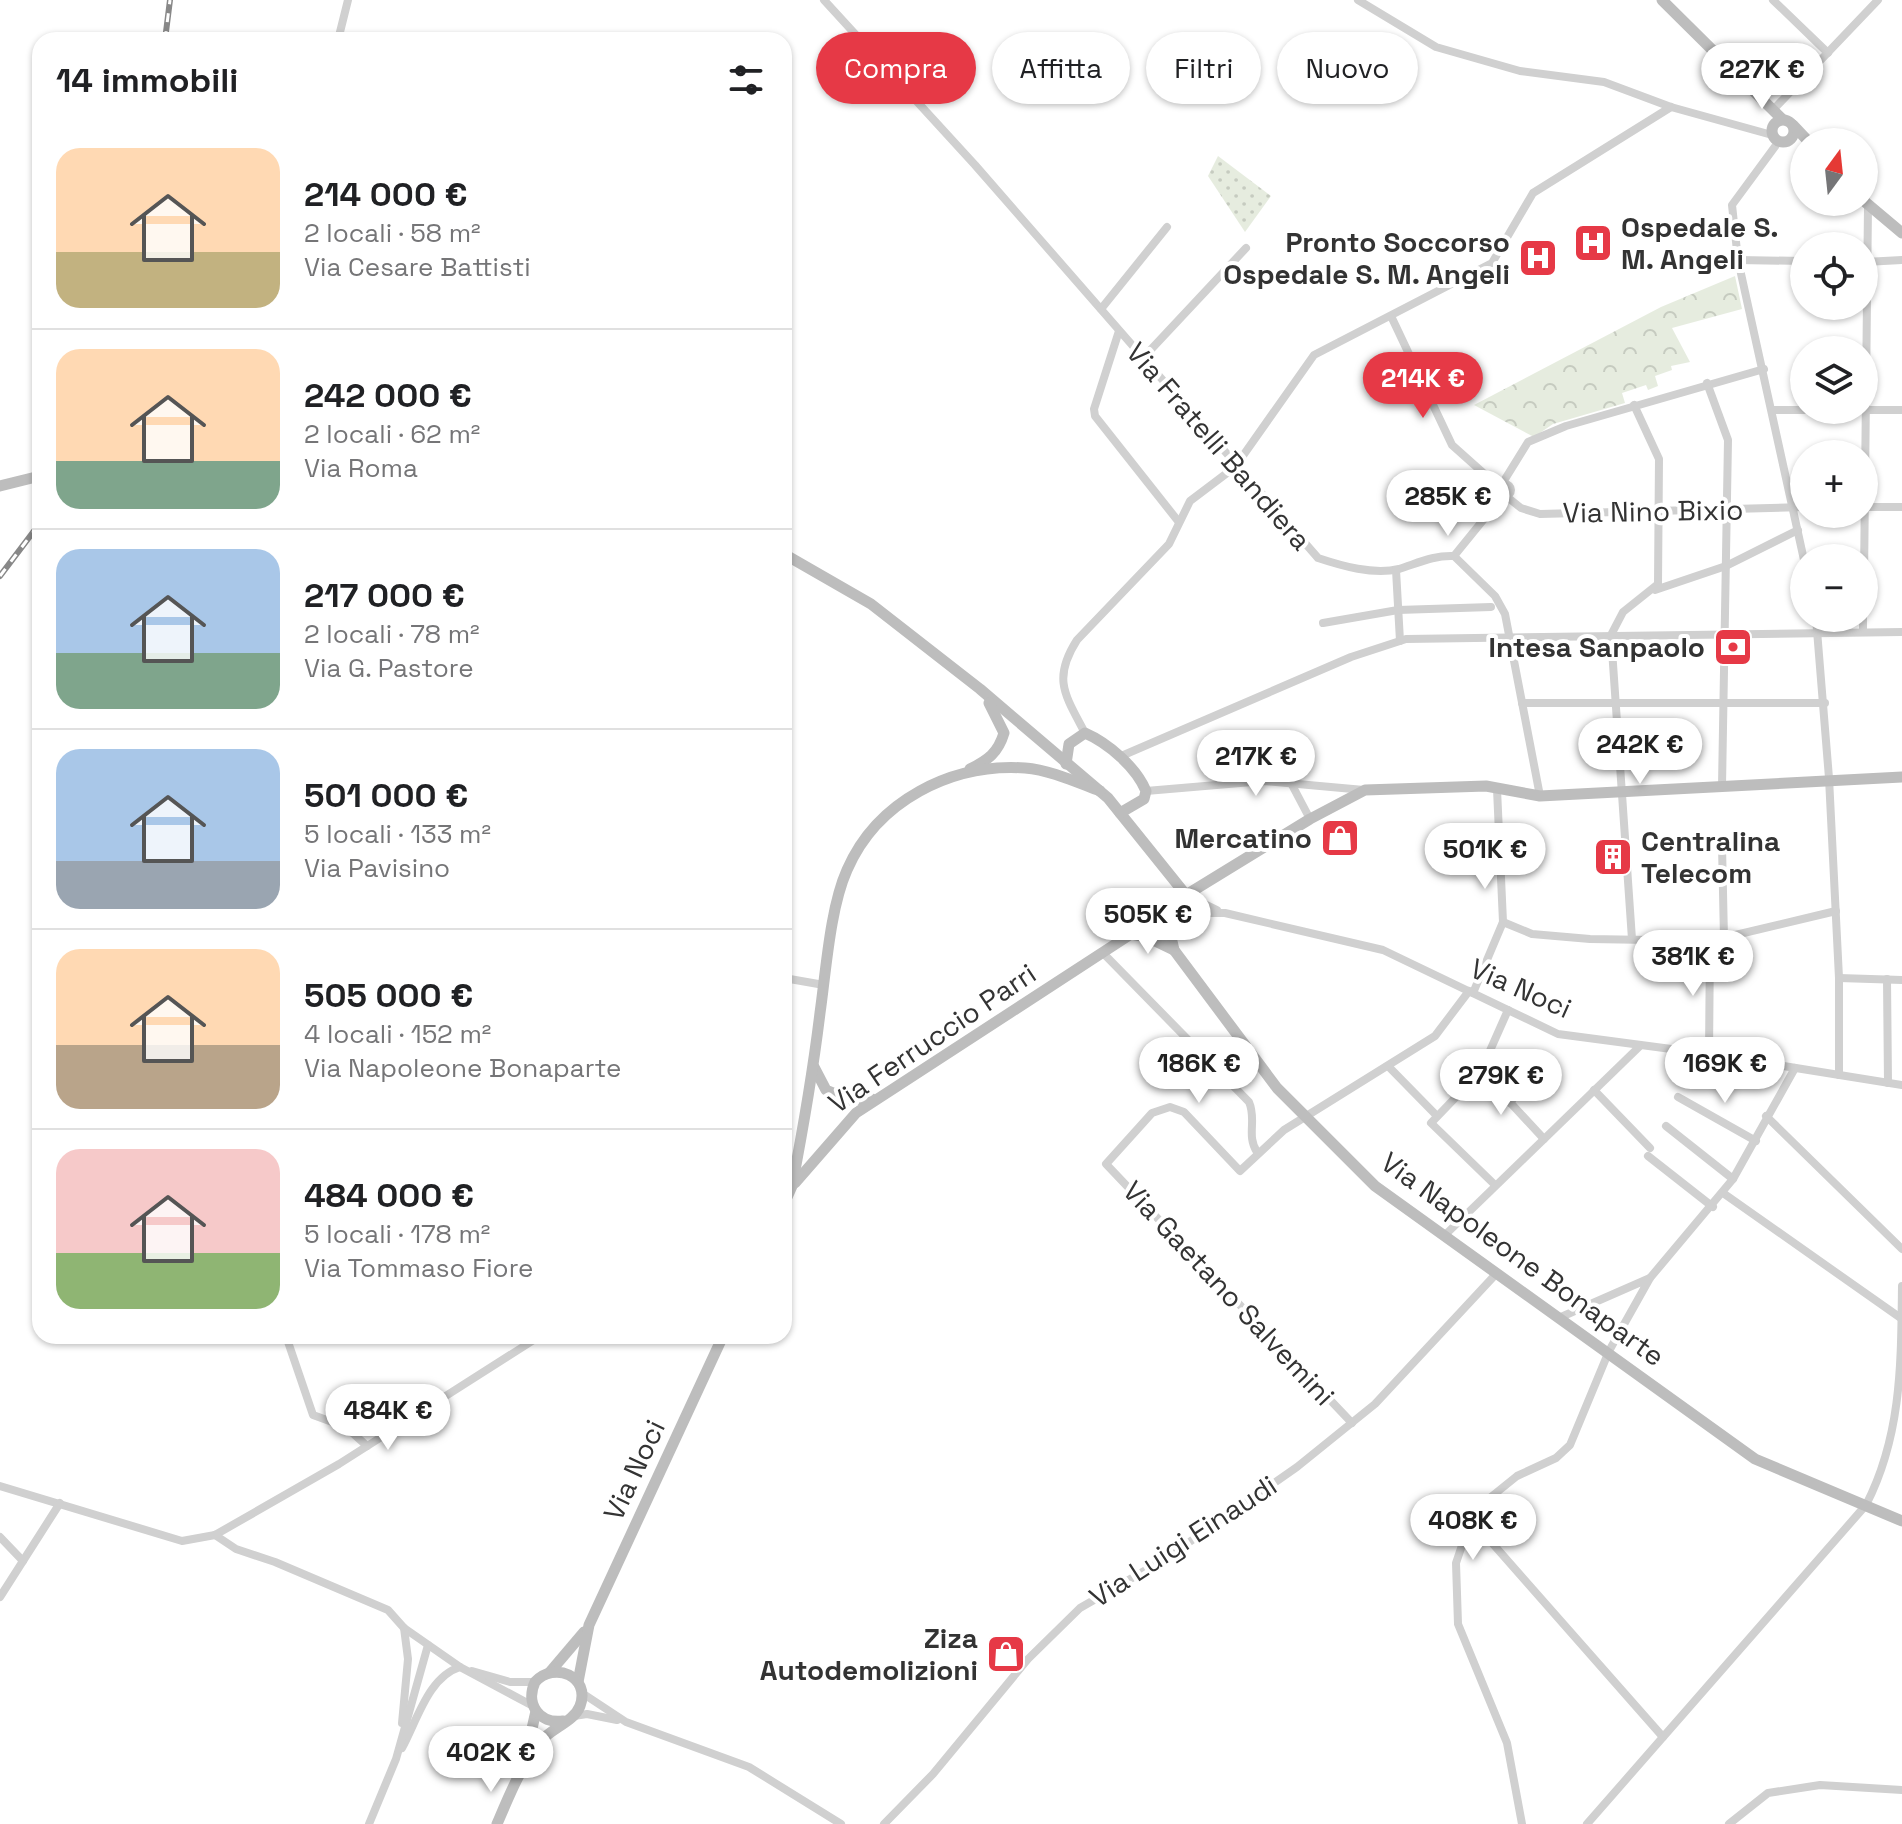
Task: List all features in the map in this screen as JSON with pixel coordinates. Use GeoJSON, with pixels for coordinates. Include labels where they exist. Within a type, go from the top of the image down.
{"type":"FeatureCollection","features":[{"type":"Feature","properties":{"kind":"main road"},"geometry":{"type":"LineString","coordinates":[[1662,0],[1792,128]]}},
{"type":"Feature","properties":{"kind":"main road"},"geometry":{"type":"LineString","coordinates":[[1782,118],[1773,124],[1775,138],[1790,138]]}},
{"type":"Feature","properties":{"kind":"main road"},"geometry":{"type":"LineString","coordinates":[[1782,118],[1794,128]]}},
{"type":"Feature","properties":{"kind":"main road"},"geometry":{"type":"LineString","coordinates":[[1878,214],[1902,233]]}},
{"type":"Feature","properties":{"kind":"main road"},"geometry":{"type":"LineString","coordinates":[[0,486],[32,478]]}},
{"type":"Feature","properties":{"kind":"main road"},"geometry":{"type":"LineString","coordinates":[[792,559],[871,604],[980,689],[1100,791],[1186,895]]}},
{"type":"Feature","properties":{"kind":"main road"},"geometry":{"type":"LineString","coordinates":[[792,1176],[846,871],[864,839],[890,810],[928,786],[989,759],[1000,748],[1004,733],[980,689]]}},
{"type":"Feature","properties":{"kind":"main road"},"geometry":{"type":"LineString","coordinates":[[1066,764],[1069,744],[1085,733],[1098,738],[1119,757],[1146,791],[1144,799],[1120,813]]}},
{"type":"Feature","properties":{"kind":"main road"},"geometry":{"type":"LineString","coordinates":[[964,772],[1025,768],[1100,791]]}},
{"type":"Feature","properties":{"kind":"main road"},"geometry":{"type":"LineString","coordinates":[[1174,950],[1171,937],[1186,895],[1310,819],[1365,790],[1486,786],[1540,796],[1829,778],[1902,777]]}},
{"type":"Feature","properties":{"kind":"main road","name":"Via Ferruccio Parri"},"geometry":{"type":"LineString","coordinates":[[792,1178],[856,1113],[880,1096],[1131,934],[1177,917]]}},
{"type":"Feature","properties":{"kind":"main road"},"geometry":{"type":"LineString","coordinates":[[1131,934],[1147,937],[1174,950]]}},
{"type":"Feature","properties":{"kind":"main road","name":"Via Napoleone Bonaparte"},"geometry":{"type":"LineString","coordinates":[[1174,950],[1277,1088],[1375,1186],[1609,1351],[1755,1459],[1902,1521]]}},
{"type":"Feature","properties":{"kind":"main road"},"geometry":{"type":"LineString","coordinates":[[813,1066],[826,1090],[840,1098],[862,1101],[880,1096]]}},
{"type":"Feature","properties":{"kind":"main road","name":"Via Noci"},"geometry":{"type":"LineString","coordinates":[[550,1672],[589,1625],[719,1344]]}},
{"type":"Feature","properties":{"kind":"main road","name":"Via Noci"},"geometry":{"type":"LineString","coordinates":[[580,1688],[589,1625]]}},
{"type":"Feature","properties":{"kind":"main road"},"geometry":{"type":"LineString","coordinates":[[497,1824],[538,1744],[580,1705],[580,1688],[562,1672],[550,1672],[535,1682],[531,1694],[534,1708],[518,1778]]}},
{"type":"Feature","properties":{"kind":"main road"},"geometry":{"type":"LineString","coordinates":[[534,1708],[545,1719],[568,1718]]}},
{"type":"Feature","properties":{"kind":"street"},"geometry":{"type":"LineString","coordinates":[[340,32],[348,0]]}},
{"type":"Feature","properties":{"kind":"street","name":"Via Fratelli Bandiera"},"geometry":{"type":"LineString","coordinates":[[824,0],[1101,309],[1235,467],[1318,558],[1352,568],[1396,570]]}},
{"type":"Feature","properties":{"kind":"street"},"geometry":{"type":"LineString","coordinates":[[1358,0],[1436,47],[1520,71],[1604,82],[1671,107],[1775,138],[1732,205],[1738,260],[1790,493]]}},
{"type":"Feature","properties":{"kind":"street"},"geometry":{"type":"LineString","coordinates":[[1773,0],[1828,53]]}},
{"type":"Feature","properties":{"kind":"street"},"geometry":{"type":"LineString","coordinates":[[1782,118],[1828,53],[1878,0]]}},
{"type":"Feature","properties":{"kind":"street"},"geometry":{"type":"LineString","coordinates":[[1085,733],[1067,698],[1060,673],[1065,659],[1077,640],[1169,544],[1190,501],[1235,467],[1314,355],[1492,263],[1533,193],[1671,107]]}},
{"type":"Feature","properties":{"kind":"street"},"geometry":{"type":"LineString","coordinates":[[1101,309],[1167,227]]}},
{"type":"Feature","properties":{"kind":"street"},"geometry":{"type":"LineString","coordinates":[[1143,358],[1246,248]]}},
{"type":"Feature","properties":{"kind":"street"},"geometry":{"type":"LineString","coordinates":[[1738,260],[1790,261]]}},
{"type":"Feature","properties":{"kind":"street"},"geometry":{"type":"LineString","coordinates":[[1878,261],[1902,260]]}},
{"type":"Feature","properties":{"kind":"street","name":"Via Nino Bixio"},"geometry":{"type":"LineString","coordinates":[[1391,316],[1452,445],[1521,508],[1540,514],[1790,507]]}},
{"type":"Feature","properties":{"kind":"street"},"geometry":{"type":"LineString","coordinates":[[1119,331],[1094,409],[1095,416],[1178,521]]}},
{"type":"Feature","properties":{"kind":"street"},"geometry":{"type":"LineString","coordinates":[[1454,556],[1497,503],[1528,442],[1566,426],[1764,369]]}},
{"type":"Feature","properties":{"kind":"street"},"geometry":{"type":"LineString","coordinates":[[1707,383],[1728,440],[1722,786]]}},
{"type":"Feature","properties":{"kind":"street"},"geometry":{"type":"LineString","coordinates":[[1632,939],[1611,635],[1623,612],[1658,584],[1659,459],[1634,405]]}},
{"type":"Feature","properties":{"kind":"street"},"geometry":{"type":"LineString","coordinates":[[1772,410],[1790,410]]}},
{"type":"Feature","properties":{"kind":"street"},"geometry":{"type":"LineString","coordinates":[[1878,410],[1902,410]]}},
{"type":"Feature","properties":{"kind":"street"},"geometry":{"type":"LineString","coordinates":[[1878,507],[1902,507]]}},
{"type":"Feature","properties":{"kind":"street"},"geometry":{"type":"LineString","coordinates":[[1653,590],[1726,566],[1798,530],[1801,544]]}},
{"type":"Feature","properties":{"kind":"street"},"geometry":{"type":"LineString","coordinates":[[1400,641],[1396,570],[1438,556],[1454,556],[1495,596],[1505,614],[1540,796]]}},
{"type":"Feature","properties":{"kind":"street"},"geometry":{"type":"LineString","coordinates":[[1323,623],[1398,610],[1491,607]]}},
{"type":"Feature","properties":{"kind":"street"},"geometry":{"type":"LineString","coordinates":[[1119,757],[1351,657],[1400,641],[1819,632],[1836,911],[1839,1075]]}},
{"type":"Feature","properties":{"kind":"street"},"geometry":{"type":"LineString","coordinates":[[1878,632],[1902,632]]}},
{"type":"Feature","properties":{"kind":"street"},"geometry":{"type":"LineString","coordinates":[[1522,703],[1825,703]]}},
{"type":"Feature","properties":{"kind":"street"},"geometry":{"type":"LineString","coordinates":[[1146,791],[1264,781],[1365,790]]}},
{"type":"Feature","properties":{"kind":"street"},"geometry":{"type":"LineString","coordinates":[[1291,783],[1310,819]]}},
{"type":"Feature","properties":{"kind":"street"},"geometry":{"type":"LineString","coordinates":[[1102,952],[1249,1102],[1255,1116],[1250,1139],[1257,1152],[1284,1130],[1435,1036],[1471,992],[1503,922],[1497,789]]}},
{"type":"Feature","properties":{"kind":"street"},"geometry":{"type":"LineString","coordinates":[[1722,845],[1724,939]]}},
{"type":"Feature","properties":{"kind":"street","name":"Via Noci"},"geometry":{"type":"LineString","coordinates":[[1186,895],[1225,913],[1383,950],[1558,1034],[1902,1085]]}},
{"type":"Feature","properties":{"kind":"street"},"geometry":{"type":"LineString","coordinates":[[1503,922],[1532,934],[1710,941],[1836,911]]}},
{"type":"Feature","properties":{"kind":"street","name":"Via Noci"},"geometry":{"type":"LineString","coordinates":[[1177,917],[1225,913]]}},
{"type":"Feature","properties":{"kind":"street"},"geometry":{"type":"LineString","coordinates":[[1709,1054],[1710,941]]}},
{"type":"Feature","properties":{"kind":"street"},"geometry":{"type":"LineString","coordinates":[[1839,978],[1902,980]]}},
{"type":"Feature","properties":{"kind":"street"},"geometry":{"type":"LineString","coordinates":[[792,979],[824,985]]}},
{"type":"Feature","properties":{"kind":"street"},"geometry":{"type":"LineString","coordinates":[[1887,979],[1888,1083]]}},
{"type":"Feature","properties":{"kind":"street"},"geometry":{"type":"LineString","coordinates":[[1434,1120],[1481,1071],[1508,1010]]}},
{"type":"Feature","properties":{"kind":"street"},"geometry":{"type":"LineString","coordinates":[[1444,1236],[1639,1047]]}},
{"type":"Feature","properties":{"kind":"street"},"geometry":{"type":"LineString","coordinates":[[1388,1066],[1495,1185]]}},
{"type":"Feature","properties":{"kind":"street"},"geometry":{"type":"LineString","coordinates":[[1522,1824],[1507,1743],[1458,1624],[1454,1588],[1456,1563],[1471,1519],[1501,1487],[1556,1458],[1570,1445],[1609,1351],[1650,1278],[1713,1207],[1733,1179],[1795,1068]]}},
{"type":"Feature","properties":{"kind":"street"},"geometry":{"type":"LineString","coordinates":[[1481,1071],[1544,1139]]}},
{"type":"Feature","properties":{"kind":"street"},"geometry":{"type":"LineString","coordinates":[[1510,1103],[1526,1081]]}},
{"type":"Feature","properties":{"kind":"street"},"geometry":{"type":"LineString","coordinates":[[1594,1090],[1649,1152],[1713,1207]]}},
{"type":"Feature","properties":{"kind":"street"},"geometry":{"type":"LineString","coordinates":[[1678,1097],[1756,1141]]}},
{"type":"Feature","properties":{"kind":"street","name":"Via Gaetano Salvemini"},"geometry":{"type":"LineString","coordinates":[[1257,1152],[1240,1171],[1184,1112],[1170,1107],[1152,1113],[1106,1164],[1352,1423]]}},
{"type":"Feature","properties":{"kind":"street"},"geometry":{"type":"LineString","coordinates":[[1766,1116],[1902,1249]]}},
{"type":"Feature","properties":{"kind":"street"},"geometry":{"type":"LineString","coordinates":[[1666,1126],[1733,1179]]}},
{"type":"Feature","properties":{"kind":"street"},"geometry":{"type":"LineString","coordinates":[[1723,1193],[1902,1318]]}},
{"type":"Feature","properties":{"kind":"street","name":"Via Luigi Einaudi"},"geometry":{"type":"LineString","coordinates":[[884,1824],[933,1774],[1028,1659],[1080,1608],[1165,1559],[1297,1467],[1352,1423],[1375,1404],[1496,1274]]}},
{"type":"Feature","properties":{"kind":"street"},"geometry":{"type":"LineString","coordinates":[[1561,1317],[1650,1278]]}},
{"type":"Feature","properties":{"kind":"street"},"geometry":{"type":"LineString","coordinates":[[1587,1824],[1866,1505],[1882,1473],[1896,1420],[1902,1286]]}},
{"type":"Feature","properties":{"kind":"street"},"geometry":{"type":"LineString","coordinates":[[289,1344],[313,1415],[346,1427],[367,1446]]}},
{"type":"Feature","properties":{"kind":"street"},"geometry":{"type":"LineString","coordinates":[[0,1486],[182,1541],[215,1535],[367,1446],[527,1344]]}},
{"type":"Feature","properties":{"kind":"street"},"geometry":{"type":"LineString","coordinates":[[0,1597],[60,1503]]}},
{"type":"Feature","properties":{"kind":"street"},"geometry":{"type":"LineString","coordinates":[[1471,1519],[1663,1737]]}},
{"type":"Feature","properties":{"kind":"street"},"geometry":{"type":"LineString","coordinates":[[215,1535],[236,1549],[275,1562],[388,1610],[404,1628],[460,1667],[534,1708]]}},
{"type":"Feature","properties":{"kind":"street"},"geometry":{"type":"LineString","coordinates":[[0,1537],[23,1561]]}},
{"type":"Feature","properties":{"kind":"street"},"geometry":{"type":"LineString","coordinates":[[396,1759],[407,1681],[404,1628]]}},
{"type":"Feature","properties":{"kind":"street"},"geometry":{"type":"LineString","coordinates":[[396,1759],[428,1645]]}},
{"type":"Feature","properties":{"kind":"street"},"geometry":{"type":"LineString","coordinates":[[369,1824],[396,1759],[436,1683],[448,1671],[460,1667],[510,1682],[535,1682]]}},
{"type":"Feature","properties":{"kind":"street"},"geometry":{"type":"LineString","coordinates":[[580,1688],[626,1722]]}},
{"type":"Feature","properties":{"kind":"street"},"geometry":{"type":"LineString","coordinates":[[568,1718],[587,1714],[626,1722],[749,1767],[841,1824]]}},
{"type":"Feature","properties":{"kind":"street"},"geometry":{"type":"LineString","coordinates":[[1729,1824],[1768,1793],[1820,1785],[1902,1790]]}},
{"type":"Feature","properties":{"kind":"green space"},"geometry":{"type":"Polygon","coordinates":[[[1218,156],[1271,196],[1245,232],[1208,176],[1218,156]]]}},
{"type":"Feature","properties":{"kind":"green space"},"geometry":{"type":"Polygon","coordinates":[[[1735,276],[1742,309],[1672,328],[1690,362],[1671,366],[1672,370],[1655,376],[1658,386],[1648,390],[1646,385],[1622,393],[1625,403],[1553,424],[1534,437],[1474,405],[1661,307],[1735,276]]]}},
{"type":"Feature","properties":{"kind":"railway"},"geometry":{"type":"LineString","coordinates":[[166,32],[170,0]]}},
{"type":"Feature","properties":{"kind":"railway"},"geometry":{"type":"LineString","coordinates":[[0,576],[32,534]]}},
{"type":"Feature","properties":{"kind":"place","name":"Ospedale S. M. Angeli"},"geometry":{"type":"Point","coordinates":[1593,243]}},
{"type":"Feature","properties":{"kind":"place","name":"Pronto Soccorso Ospedale S. M. Angeli"},"geometry":{"type":"Point","coordinates":[1538,258]}},
{"type":"Feature","properties":{"kind":"place","name":"Intesa Sanpaolo"},"geometry":{"type":"Point","coordinates":[1733,647]}},
{"type":"Feature","properties":{"kind":"place","name":"Mercatino"},"geometry":{"type":"Point","coordinates":[1340,838]}},
{"type":"Feature","properties":{"kind":"place","name":"Centralina Telecom"},"geometry":{"type":"Point","coordinates":[1613,857]}},
{"type":"Feature","properties":{"kind":"place","name":"Ziza Autodemolizioni"},"geometry":{"type":"Point","coordinates":[1006,1654]}}]}
